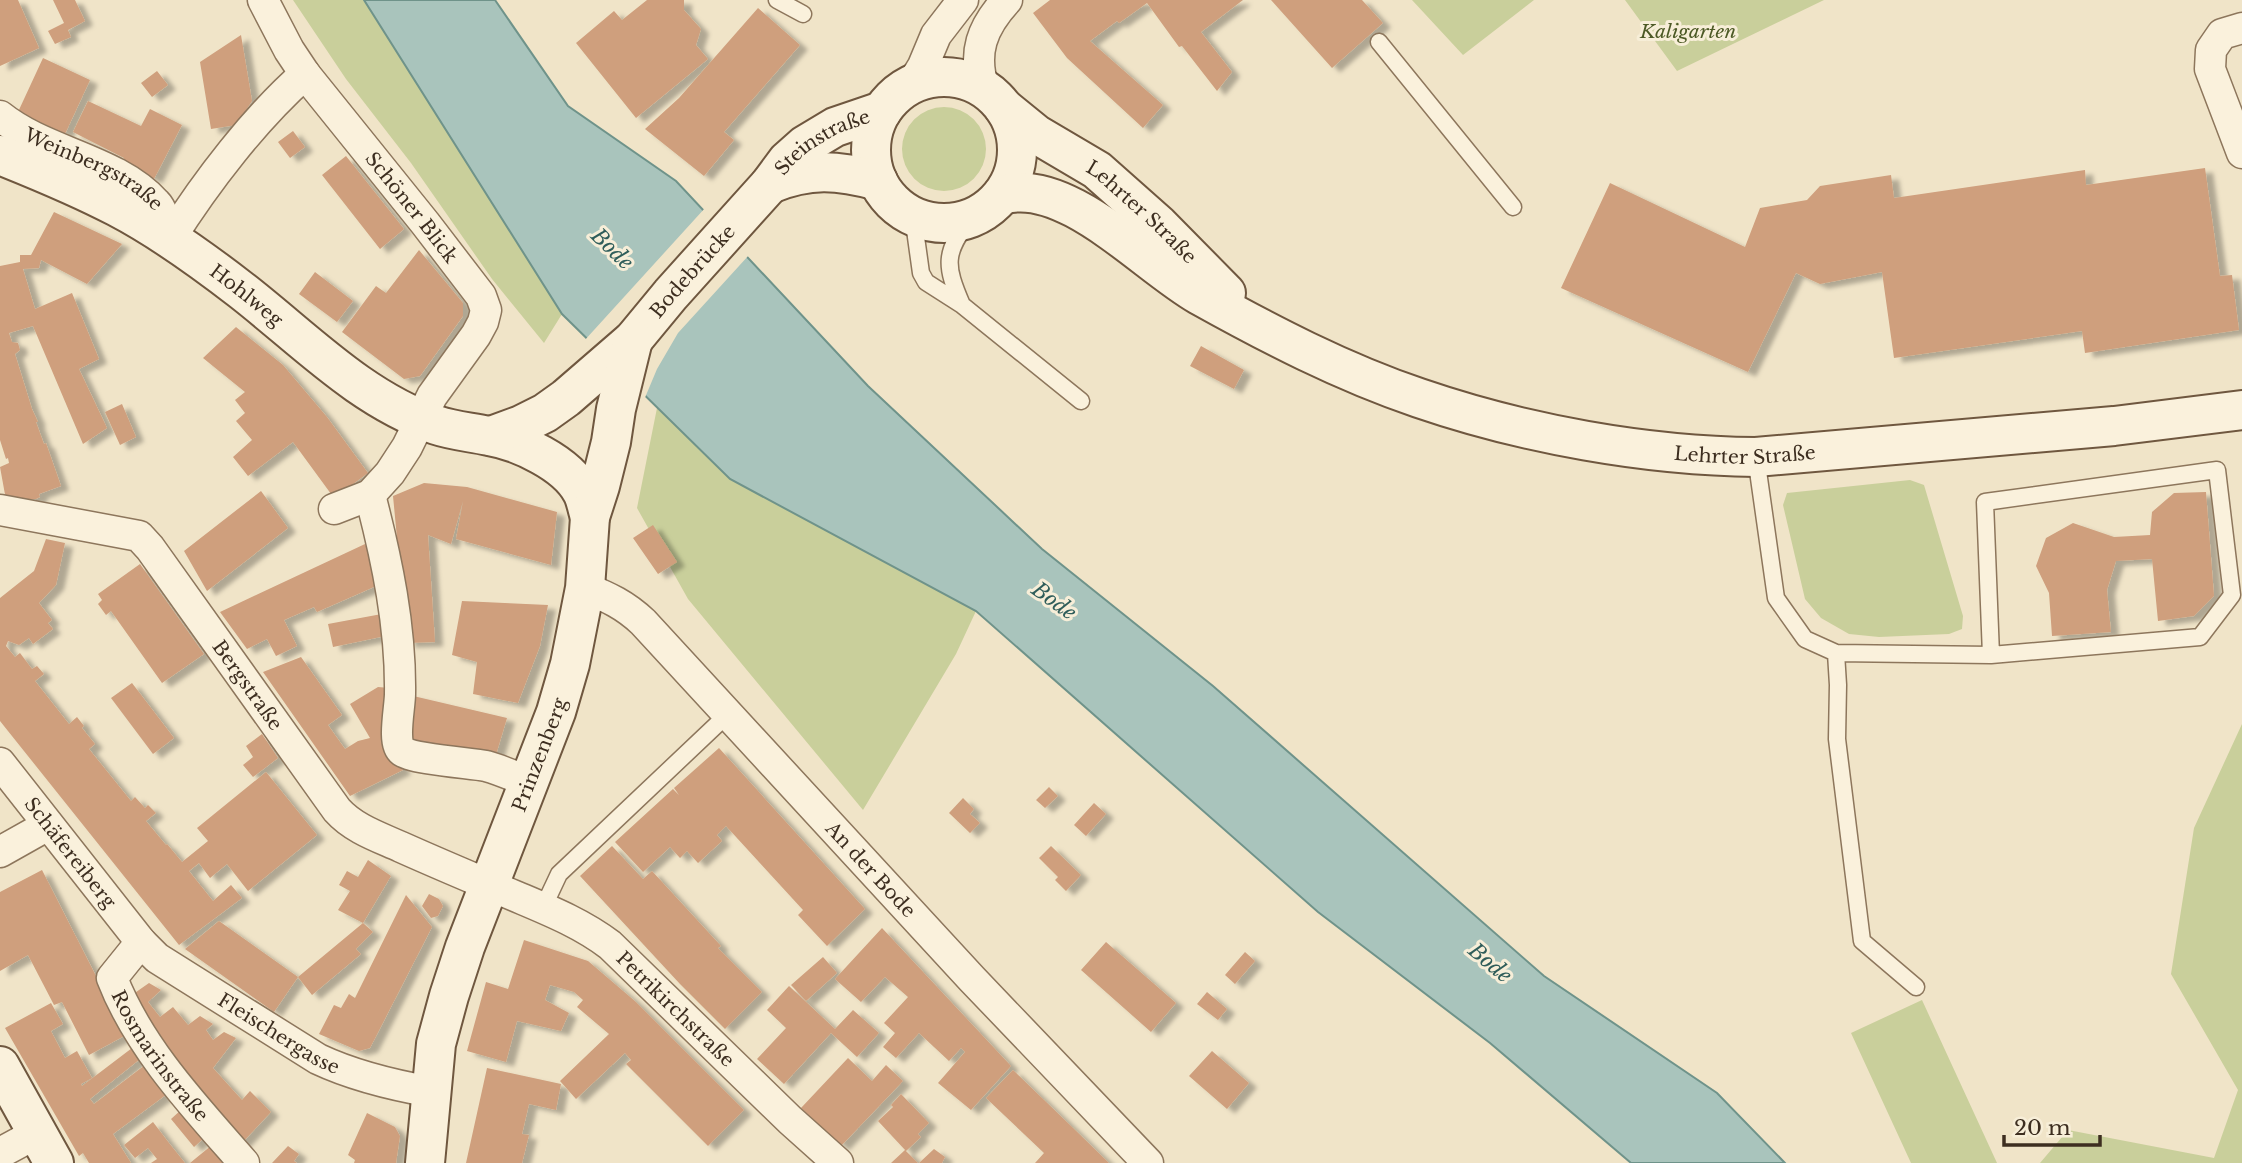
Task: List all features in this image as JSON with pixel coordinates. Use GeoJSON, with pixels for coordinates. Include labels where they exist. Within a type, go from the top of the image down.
{"type":"FeatureCollection","features":[{"type":"Feature","properties":{"kind":"main road"},"geometry":{"type":"LineString","coordinates":[[935,77],[953,77],[969,81],[994,99],[1012,123],[1017,150],[1010,181],[1002,195],[989,208],[972,218],[942,223],[917,218],[893,202],[878,181],[871,157],[874,125],[892,98],[912,84],[935,77]]}},
{"type":"Feature","properties":{"kind":"main road","name":"Lehrter Straße"},"geometry":{"type":"LineString","coordinates":[[994,99],[1036,134],[1097,170],[1159,225],[1265,331]]}},
{"type":"Feature","properties":{"kind":"main road","name":"Steinstraße"},"geometry":{"type":"LineString","coordinates":[[761,193],[787,161],[805,145],[835,127],[882,111]]}},
{"type":"Feature","properties":{"kind":"main road","name":"Hohlweg"},"geometry":{"type":"LineString","coordinates":[[0,155],[79,188],[170,239],[240,289],[358,384],[398,409],[468,433],[491,436],[529,450],[563,469],[583,493],[590,517]]}},
{"type":"Feature","properties":{"kind":"main road","name":"Steinstraße"},"geometry":{"type":"LineString","coordinates":[[761,193],[793,174],[847,173],[878,181]]}},
{"type":"Feature","properties":{"kind":"main road","name":"Lehrter Straße"},"geometry":{"type":"LineString","coordinates":[[1002,195],[1016,191],[1043,195],[1067,204],[1092,217],[1151,263],[1196,293],[1317,357],[1419,399],[1500,422],[1578,439],[1651,450],[1756,457],[2114,426],[2242,410]]}},
{"type":"Feature","properties":{"kind":"main road","name":"Bodebrücke"},"geometry":{"type":"LineString","coordinates":[[633,340],[761,193]]}},
{"type":"Feature","properties":{"kind":"main road"},"geometry":{"type":"LineString","coordinates":[[491,436],[521,425],[566,398],[633,340]]}},
{"type":"Feature","properties":{"kind":"main road","name":"Prinzenberg"},"geometry":{"type":"LineString","coordinates":[[425,1163],[436,1044],[449,996],[556,712],[570,664],[585,588],[590,517],[611,442],[633,340]]}},
{"type":"Feature","properties":{"kind":"main road"},"geometry":{"type":"LineString","coordinates":[[0,1066],[46,1148]]}},
{"type":"Feature","properties":{"kind":"street","name":"Schöner Blick"},"geometry":{"type":"LineString","coordinates":[[263,0],[305,75],[481,296],[486,310],[483,322],[439,385],[421,419]]}},
{"type":"Feature","properties":{"kind":"street"},"geometry":{"type":"LineString","coordinates":[[912,84],[936,35],[963,0]]}},
{"type":"Feature","properties":{"kind":"street"},"geometry":{"type":"LineString","coordinates":[[994,99],[979,75],[979,49],[986,27],[1007,0]]}},
{"type":"Feature","properties":{"kind":"street"},"geometry":{"type":"LineString","coordinates":[[2242,28],[2222,34],[2211,50],[2210,69],[2242,153]]}},
{"type":"Feature","properties":{"kind":"street"},"geometry":{"type":"LineString","coordinates":[[170,239],[232,154],[289,89],[305,75]]}},
{"type":"Feature","properties":{"kind":"street","name":"Weinbergstraße"},"geometry":{"type":"LineString","coordinates":[[0,116],[33,137],[89,161],[134,185],[158,205],[170,239]]}},
{"type":"Feature","properties":{"kind":"street"},"geometry":{"type":"LineString","coordinates":[[334,509],[370,495],[390,473],[421,419]]}},
{"type":"Feature","properties":{"kind":"street"},"geometry":{"type":"LineString","coordinates":[[370,495],[383,544],[398,645],[400,696],[397,744],[402,751],[414,755],[484,766],[530,783]]}},
{"type":"Feature","properties":{"kind":"street","name":"Bergstraße"},"geometry":{"type":"LineString","coordinates":[[0,510],[139,536],[345,819],[359,828],[490,886]]}},
{"type":"Feature","properties":{"kind":"street","name":"An der Bode"},"geometry":{"type":"LineString","coordinates":[[585,588],[612,598],[628,608],[972,979],[1148,1163]]}},
{"type":"Feature","properties":{"kind":"street","name":"Schäfereiberg"},"geometry":{"type":"LineString","coordinates":[[0,763],[141,942]]}},
{"type":"Feature","properties":{"kind":"street"},"geometry":{"type":"LineString","coordinates":[[0,852],[48,825]]}},
{"type":"Feature","properties":{"kind":"street","name":"Petrikirchstraße"},"geometry":{"type":"LineString","coordinates":[[490,886],[579,924],[610,946],[838,1163]]}},
{"type":"Feature","properties":{"kind":"street","name":"Fleischergasse"},"geometry":{"type":"LineString","coordinates":[[141,942],[172,969],[318,1059],[346,1072],[432,1092]]}},
{"type":"Feature","properties":{"kind":"street","name":"Rosmarinstraße"},"geometry":{"type":"LineString","coordinates":[[141,942],[112,978],[123,1006],[178,1086],[244,1163]]}},
{"type":"Feature","properties":{"kind":"street"},"geometry":{"type":"LineString","coordinates":[[0,1153],[46,1148]]}},
{"type":"Feature","properties":{"kind":"lane"},"geometry":{"type":"LineString","coordinates":[[777,0],[803,14]]}},
{"type":"Feature","properties":{"kind":"lane"},"geometry":{"type":"LineString","coordinates":[[1379,42],[1513,207]]}},
{"type":"Feature","properties":{"kind":"lane"},"geometry":{"type":"LineString","coordinates":[[906,212],[915,230],[921,273],[926,282],[962,306],[1081,401]]}},
{"type":"Feature","properties":{"kind":"lane"},"geometry":{"type":"LineString","coordinates":[[962,306],[950,275],[949,260],[955,237],[972,218]]}},
{"type":"Feature","properties":{"kind":"lane"},"geometry":{"type":"LineString","coordinates":[[1756,457],[1776,598],[1805,639],[1836,653],[1992,654],[2200,637],[2232,595],[2217,470],[1985,502],[1992,654]]}},
{"type":"Feature","properties":{"kind":"lane"},"geometry":{"type":"LineString","coordinates":[[1836,653],[1837,739],[1862,942],[1916,987]]}},
{"type":"Feature","properties":{"kind":"lane"},"geometry":{"type":"LineString","coordinates":[[543,908],[559,874],[728,714]]}},
{"type":"Feature","properties":{"kind":"green space"},"geometry":{"type":"Polygon","coordinates":[[[293,0],[364,0],[562,314],[544,343],[492,279],[411,163],[346,79],[293,0]]]}},
{"type":"Feature","properties":{"kind":"green space"},"geometry":{"type":"Polygon","coordinates":[[[1412,0],[1534,0],[1463,55],[1412,0]]]}},
{"type":"Feature","properties":{"kind":"green space","name":"Kaligarten"},"geometry":{"type":"Polygon","coordinates":[[[1625,0],[1824,0],[1677,71],[1625,0]]]}},
{"type":"Feature","properties":{"kind":"green space"},"geometry":{"type":"Polygon","coordinates":[[[944,107],[960,110],[974,119],[983,133],[986,149],[983,165],[974,179],[960,188],[944,191],[928,188],[914,179],[905,165],[902,149],[905,133],[914,119],[928,110],[944,107]]]}},
{"type":"Feature","properties":{"kind":"green space"},"geometry":{"type":"Polygon","coordinates":[[[657,408],[730,479],[976,611],[956,654],[863,810],[688,599],[637,508],[657,408]]]}},
{"type":"Feature","properties":{"kind":"green space"},"geometry":{"type":"Polygon","coordinates":[[[1910,480],[1924,485],[1963,616],[1962,629],[1949,634],[1879,637],[1849,634],[1821,618],[1805,599],[1783,505],[1787,493],[1910,480]]]}},
{"type":"Feature","properties":{"kind":"green space"},"geometry":{"type":"Polygon","coordinates":[[[2242,724],[2242,1163],[2040,1163],[2068,1130],[2214,1158],[2238,1090],[2171,974],[2194,828],[2242,724]]]}},
{"type":"Feature","properties":{"kind":"green space"},"geometry":{"type":"Polygon","coordinates":[[[1922,1000],[1997,1163],[1911,1163],[1851,1033],[1922,1000]]]}},
{"type":"Feature","properties":{"kind":"water","name":"Bode"},"geometry":{"type":"Polygon","coordinates":[[[364,0],[495,0],[568,106],[676,181],[868,386],[1042,549],[1213,686],[1544,976],[1717,1093],[1785,1163],[1631,1163],[1490,1043],[1318,912],[976,611],[730,479],[562,314],[364,0]]]}},
{"type":"Feature","properties":{"kind":"pier"},"geometry":{"type":"Polygon","coordinates":[[[705,208],[749,255],[678,333],[657,369],[644,400],[584,341],[705,208]]]}},
{"type":"Feature","properties":{"kind":"building"},"geometry":{"type":"Polygon","coordinates":[[[0,0],[18,0],[39,48],[0,66],[0,0]]]}},
{"type":"Feature","properties":{"kind":"building"},"geometry":{"type":"Polygon","coordinates":[[[53,0],[75,0],[85,21],[68,30],[71,37],[55,44],[48,31],[64,23],[53,0]]]}},
{"type":"Feature","properties":{"kind":"building"},"geometry":{"type":"Polygon","coordinates":[[[647,0],[684,0],[684,10],[701,29],[696,45],[708,59],[636,118],[576,43],[614,11],[622,20],[647,0]]]}},
{"type":"Feature","properties":{"kind":"building"},"geometry":{"type":"Polygon","coordinates":[[[1050,0],[1243,0],[1201,32],[1232,72],[1217,91],[1182,46],[1179,47],[1147,3],[1119,23],[1117,21],[1090,41],[1163,105],[1143,128],[1067,58],[1033,13],[1050,0]]]}},
{"type":"Feature","properties":{"kind":"building"},"geometry":{"type":"Polygon","coordinates":[[[1271,0],[1362,0],[1383,23],[1332,68],[1271,0]]]}},
{"type":"Feature","properties":{"kind":"building"},"geometry":{"type":"Polygon","coordinates":[[[758,8],[800,45],[724,132],[734,140],[704,176],[645,129],[679,98],[758,8]]]}},
{"type":"Feature","properties":{"kind":"building"},"geometry":{"type":"Polygon","coordinates":[[[241,35],[252,101],[236,125],[211,129],[200,62],[241,35]]]}},
{"type":"Feature","properties":{"kind":"building"},"geometry":{"type":"Polygon","coordinates":[[[43,58],[90,80],[65,134],[18,112],[43,58]]]}},
{"type":"Feature","properties":{"kind":"building"},"geometry":{"type":"Polygon","coordinates":[[[157,71],[168,85],[152,97],[141,83],[157,71]]]}},
{"type":"Feature","properties":{"kind":"building"},"geometry":{"type":"Polygon","coordinates":[[[88,101],[141,126],[150,109],[182,125],[154,179],[122,162],[124,158],[73,132],[88,101]]]}},
{"type":"Feature","properties":{"kind":"building"},"geometry":{"type":"Polygon","coordinates":[[[293,131],[305,147],[290,158],[278,142],[293,131]]]}},
{"type":"Feature","properties":{"kind":"building"},"geometry":{"type":"Polygon","coordinates":[[[346,156],[404,229],[380,249],[322,175],[346,156]]]}},
{"type":"Feature","properties":{"kind":"building"},"geometry":{"type":"Polygon","coordinates":[[[2205,168],[2220,276],[2232,275],[2239,330],[2085,353],[2082,331],[1894,358],[1882,272],[1820,284],[1796,273],[1748,372],[1561,288],[1610,183],[1745,247],[1760,208],[1807,200],[1820,186],[1891,175],[1894,198],[2085,170],[2086,185],[2205,168]]]}},
{"type":"Feature","properties":{"kind":"building"},"geometry":{"type":"Polygon","coordinates":[[[54,212],[122,244],[87,284],[41,260],[39,268],[23,269],[35,309],[72,293],[99,359],[79,369],[107,428],[83,444],[33,326],[9,333],[12,342],[18,343],[20,350],[15,354],[36,422],[61,486],[39,494],[40,497],[36,499],[6,500],[0,467],[9,463],[0,440],[0,266],[20,262],[20,255],[31,255],[54,212]]]}},
{"type":"Feature","properties":{"kind":"building"},"geometry":{"type":"Polygon","coordinates":[[[419,250],[463,303],[463,316],[420,376],[404,379],[342,332],[376,286],[386,293],[419,250]]]}},
{"type":"Feature","properties":{"kind":"building"},"geometry":{"type":"Polygon","coordinates":[[[315,272],[353,301],[337,322],[299,294],[315,272]]]}},
{"type":"Feature","properties":{"kind":"building"},"geometry":{"type":"Polygon","coordinates":[[[236,327],[283,365],[327,417],[368,473],[334,498],[293,442],[248,476],[233,457],[252,440],[236,421],[245,413],[235,400],[245,392],[203,358],[236,327]]]}},
{"type":"Feature","properties":{"kind":"building"},"geometry":{"type":"Polygon","coordinates":[[[1201,346],[1244,370],[1234,389],[1190,366],[1201,346]]]}},
{"type":"Feature","properties":{"kind":"building"},"geometry":{"type":"Polygon","coordinates":[[[122,404],[136,437],[120,445],[105,412],[122,404]]]}},
{"type":"Feature","properties":{"kind":"building"},"geometry":{"type":"Polygon","coordinates":[[[424,483],[467,487],[557,512],[551,565],[456,539],[463,501],[451,544],[428,535],[435,642],[407,643],[393,496],[424,483]]]}},
{"type":"Feature","properties":{"kind":"building"},"geometry":{"type":"Polygon","coordinates":[[[261,491],[288,528],[207,591],[184,551],[261,491]]]}},
{"type":"Feature","properties":{"kind":"building"},"geometry":{"type":"Polygon","coordinates":[[[2206,492],[2214,596],[2194,616],[2158,621],[2152,559],[2116,561],[2107,590],[2111,632],[2052,636],[2049,593],[2036,566],[2046,538],[2073,523],[2114,537],[2150,535],[2152,512],[2174,493],[2206,492]]]}},
{"type":"Feature","properties":{"kind":"building"},"geometry":{"type":"Polygon","coordinates":[[[653,525],[677,562],[658,574],[633,538],[653,525]]]}},
{"type":"Feature","properties":{"kind":"building"},"geometry":{"type":"Polygon","coordinates":[[[46,539],[65,543],[56,585],[39,603],[52,620],[48,623],[53,629],[33,644],[29,638],[19,645],[8,641],[6,646],[15,657],[20,653],[32,669],[37,666],[44,674],[35,681],[69,724],[77,717],[95,744],[89,749],[131,801],[135,797],[145,808],[148,805],[156,813],[146,821],[166,845],[182,862],[208,841],[197,828],[266,772],[317,835],[248,891],[227,864],[210,878],[199,863],[189,871],[213,901],[231,885],[242,898],[179,945],[0,721],[0,598],[34,571],[46,539]]]}},
{"type":"Feature","properties":{"kind":"building"},"geometry":{"type":"Polygon","coordinates":[[[365,544],[383,583],[317,612],[314,607],[284,620],[297,646],[276,656],[267,639],[247,649],[220,612],[365,544]]]}},
{"type":"Feature","properties":{"kind":"building"},"geometry":{"type":"Polygon","coordinates":[[[140,564],[204,654],[162,683],[111,611],[106,615],[98,604],[102,600],[98,594],[140,564]]]}},
{"type":"Feature","properties":{"kind":"building"},"geometry":{"type":"Polygon","coordinates":[[[462,601],[548,605],[540,646],[518,703],[473,694],[477,662],[452,655],[462,601]]]}},
{"type":"Feature","properties":{"kind":"building"},"geometry":{"type":"Polygon","coordinates":[[[387,613],[390,635],[333,647],[328,624],[387,613]]]}},
{"type":"Feature","properties":{"kind":"building"},"geometry":{"type":"Polygon","coordinates":[[[301,657],[342,715],[328,725],[345,749],[370,738],[350,704],[378,687],[390,688],[387,741],[403,770],[350,796],[263,672],[301,657]]]}},
{"type":"Feature","properties":{"kind":"building"},"geometry":{"type":"Polygon","coordinates":[[[132,683],[174,738],[153,754],[111,698],[132,683]]]}},
{"type":"Feature","properties":{"kind":"building"},"geometry":{"type":"Polygon","coordinates":[[[409,695],[507,718],[495,758],[402,739],[409,695]]]}},
{"type":"Feature","properties":{"kind":"building"},"geometry":{"type":"Polygon","coordinates":[[[262,734],[278,758],[253,777],[243,765],[253,757],[246,746],[262,734]]]}},
{"type":"Feature","properties":{"kind":"building"},"geometry":{"type":"Polygon","coordinates":[[[719,748],[865,909],[827,946],[798,915],[803,910],[726,826],[717,835],[722,841],[698,863],[687,851],[680,858],[670,847],[643,872],[615,842],[673,789],[679,795],[674,788],[719,748]]]}},
{"type":"Feature","properties":{"kind":"building"},"geometry":{"type":"Polygon","coordinates":[[[1049,787],[1058,796],[1045,808],[1036,800],[1049,787]]]}},
{"type":"Feature","properties":{"kind":"building"},"geometry":{"type":"Polygon","coordinates":[[[963,798],[974,809],[970,814],[980,823],[970,833],[949,813],[963,798]]]}},
{"type":"Feature","properties":{"kind":"building"},"geometry":{"type":"Polygon","coordinates":[[[1094,803],[1106,814],[1086,836],[1074,825],[1094,803]]]}},
{"type":"Feature","properties":{"kind":"building"},"geometry":{"type":"Polygon","coordinates":[[[612,846],[643,879],[652,871],[721,946],[718,948],[762,992],[725,1029],[580,876],[612,846]]]}},
{"type":"Feature","properties":{"kind":"building"},"geometry":{"type":"Polygon","coordinates":[[[1051,846],[1081,875],[1066,891],[1055,880],[1058,877],[1039,858],[1051,846]]]}},
{"type":"Feature","properties":{"kind":"building"},"geometry":{"type":"Polygon","coordinates":[[[368,860],[391,876],[363,923],[338,910],[350,891],[339,885],[347,871],[358,877],[368,860]]]}},
{"type":"Feature","properties":{"kind":"building"},"geometry":{"type":"Polygon","coordinates":[[[42,870],[126,1035],[89,1055],[62,1002],[54,1005],[28,955],[0,971],[0,892],[42,870]]]}},
{"type":"Feature","properties":{"kind":"building"},"geometry":{"type":"Polygon","coordinates":[[[429,894],[439,899],[443,906],[438,916],[431,918],[422,906],[429,894]]]}},
{"type":"Feature","properties":{"kind":"building"},"geometry":{"type":"Polygon","coordinates":[[[406,895],[432,927],[370,1048],[359,1051],[319,1034],[334,1005],[341,1008],[349,994],[355,998],[406,895]]]}},
{"type":"Feature","properties":{"kind":"building"},"geometry":{"type":"Polygon","coordinates":[[[219,921],[298,977],[274,1012],[185,949],[219,921]]]}},
{"type":"Feature","properties":{"kind":"building"},"geometry":{"type":"Polygon","coordinates":[[[363,923],[373,932],[356,949],[361,954],[312,995],[298,977],[363,923]]]}},
{"type":"Feature","properties":{"kind":"building"},"geometry":{"type":"Polygon","coordinates":[[[882,928],[1011,1066],[971,1110],[938,1083],[965,1052],[961,1048],[949,1061],[919,1033],[896,1058],[883,1047],[895,1033],[884,1023],[908,997],[885,977],[861,1002],[835,979],[882,928]]]}},
{"type":"Feature","properties":{"kind":"building"},"geometry":{"type":"Polygon","coordinates":[[[524,940],[588,961],[636,1002],[744,1110],[708,1146],[626,1064],[631,1060],[625,1053],[576,1099],[560,1081],[609,1034],[577,1007],[583,1000],[574,992],[550,985],[545,1000],[569,1013],[561,1031],[517,1021],[506,1062],[467,1051],[486,982],[508,989],[524,940]]]}},
{"type":"Feature","properties":{"kind":"building"},"geometry":{"type":"Polygon","coordinates":[[[1106,942],[1176,1003],[1151,1032],[1081,970],[1106,942]]]}},
{"type":"Feature","properties":{"kind":"building"},"geometry":{"type":"Polygon","coordinates":[[[1245,952],[1255,961],[1235,984],[1225,975],[1245,952]]]}},
{"type":"Feature","properties":{"kind":"building"},"geometry":{"type":"Polygon","coordinates":[[[823,957],[837,973],[806,1001],[791,985],[823,957]]]}},
{"type":"Feature","properties":{"kind":"building"},"geometry":{"type":"Polygon","coordinates":[[[149,983],[161,990],[148,1002],[160,1017],[173,1007],[188,1025],[200,1016],[213,1024],[206,1030],[213,1040],[224,1032],[236,1038],[213,1068],[242,1100],[250,1091],[271,1112],[240,1145],[188,1087],[129,997],[149,983]]]}},
{"type":"Feature","properties":{"kind":"building"},"geometry":{"type":"Polygon","coordinates":[[[789,986],[835,1029],[853,1010],[879,1033],[857,1057],[831,1033],[784,1084],[757,1059],[786,1028],[767,1010],[789,986]]]}},
{"type":"Feature","properties":{"kind":"building"},"geometry":{"type":"Polygon","coordinates":[[[1207,992],[1227,1009],[1218,1020],[1197,1004],[1207,992]]]}},
{"type":"Feature","properties":{"kind":"building"},"geometry":{"type":"Polygon","coordinates":[[[51,1003],[63,1024],[51,1031],[65,1058],[77,1051],[92,1078],[81,1084],[82,1086],[136,1045],[140,1059],[90,1099],[94,1104],[145,1065],[167,1094],[113,1134],[131,1163],[89,1163],[83,1153],[79,1156],[5,1028],[51,1003]]]}},
{"type":"Feature","properties":{"kind":"building"},"geometry":{"type":"Polygon","coordinates":[[[1212,1051],[1249,1083],[1227,1109],[1189,1076],[1212,1051]]]}},
{"type":"Feature","properties":{"kind":"building"},"geometry":{"type":"Polygon","coordinates":[[[848,1058],[872,1081],[886,1065],[903,1081],[841,1146],[801,1108],[848,1058]]]}},
{"type":"Feature","properties":{"kind":"building"},"geometry":{"type":"Polygon","coordinates":[[[487,1068],[561,1084],[556,1110],[529,1104],[522,1134],[529,1135],[522,1163],[466,1163],[487,1068]]]}},
{"type":"Feature","properties":{"kind":"building"},"geometry":{"type":"Polygon","coordinates":[[[1013,1070],[1109,1163],[1035,1163],[1044,1153],[986,1098],[1013,1070]]]}},
{"type":"Feature","properties":{"kind":"building"},"geometry":{"type":"Polygon","coordinates":[[[901,1094],[929,1123],[918,1134],[921,1137],[906,1151],[878,1121],[893,1107],[891,1105],[901,1094]]]}},
{"type":"Feature","properties":{"kind":"building"},"geometry":{"type":"Polygon","coordinates":[[[181,1110],[204,1138],[194,1147],[171,1119],[181,1110]]]}},
{"type":"Feature","properties":{"kind":"building"},"geometry":{"type":"Polygon","coordinates":[[[367,1113],[395,1127],[400,1136],[396,1163],[354,1163],[355,1160],[348,1155],[367,1113]]]}},
{"type":"Feature","properties":{"kind":"building"},"geometry":{"type":"Polygon","coordinates":[[[153,1122],[185,1163],[151,1163],[157,1159],[148,1148],[135,1158],[124,1145],[153,1122]]]}},
{"type":"Feature","properties":{"kind":"building"},"geometry":{"type":"Polygon","coordinates":[[[212,1145],[226,1163],[190,1163],[212,1145]]]}},
{"type":"Feature","properties":{"kind":"building"},"geometry":{"type":"Polygon","coordinates":[[[288,1146],[299,1154],[294,1161],[297,1163],[272,1163],[288,1146]]]}},
{"type":"Feature","properties":{"kind":"building"},"geometry":{"type":"Polygon","coordinates":[[[934,1149],[945,1157],[942,1163],[919,1163],[934,1149]]]}},
{"type":"Feature","properties":{"kind":"building"},"geometry":{"type":"Polygon","coordinates":[[[905,1150],[918,1163],[891,1163],[905,1150]]]}}]}
